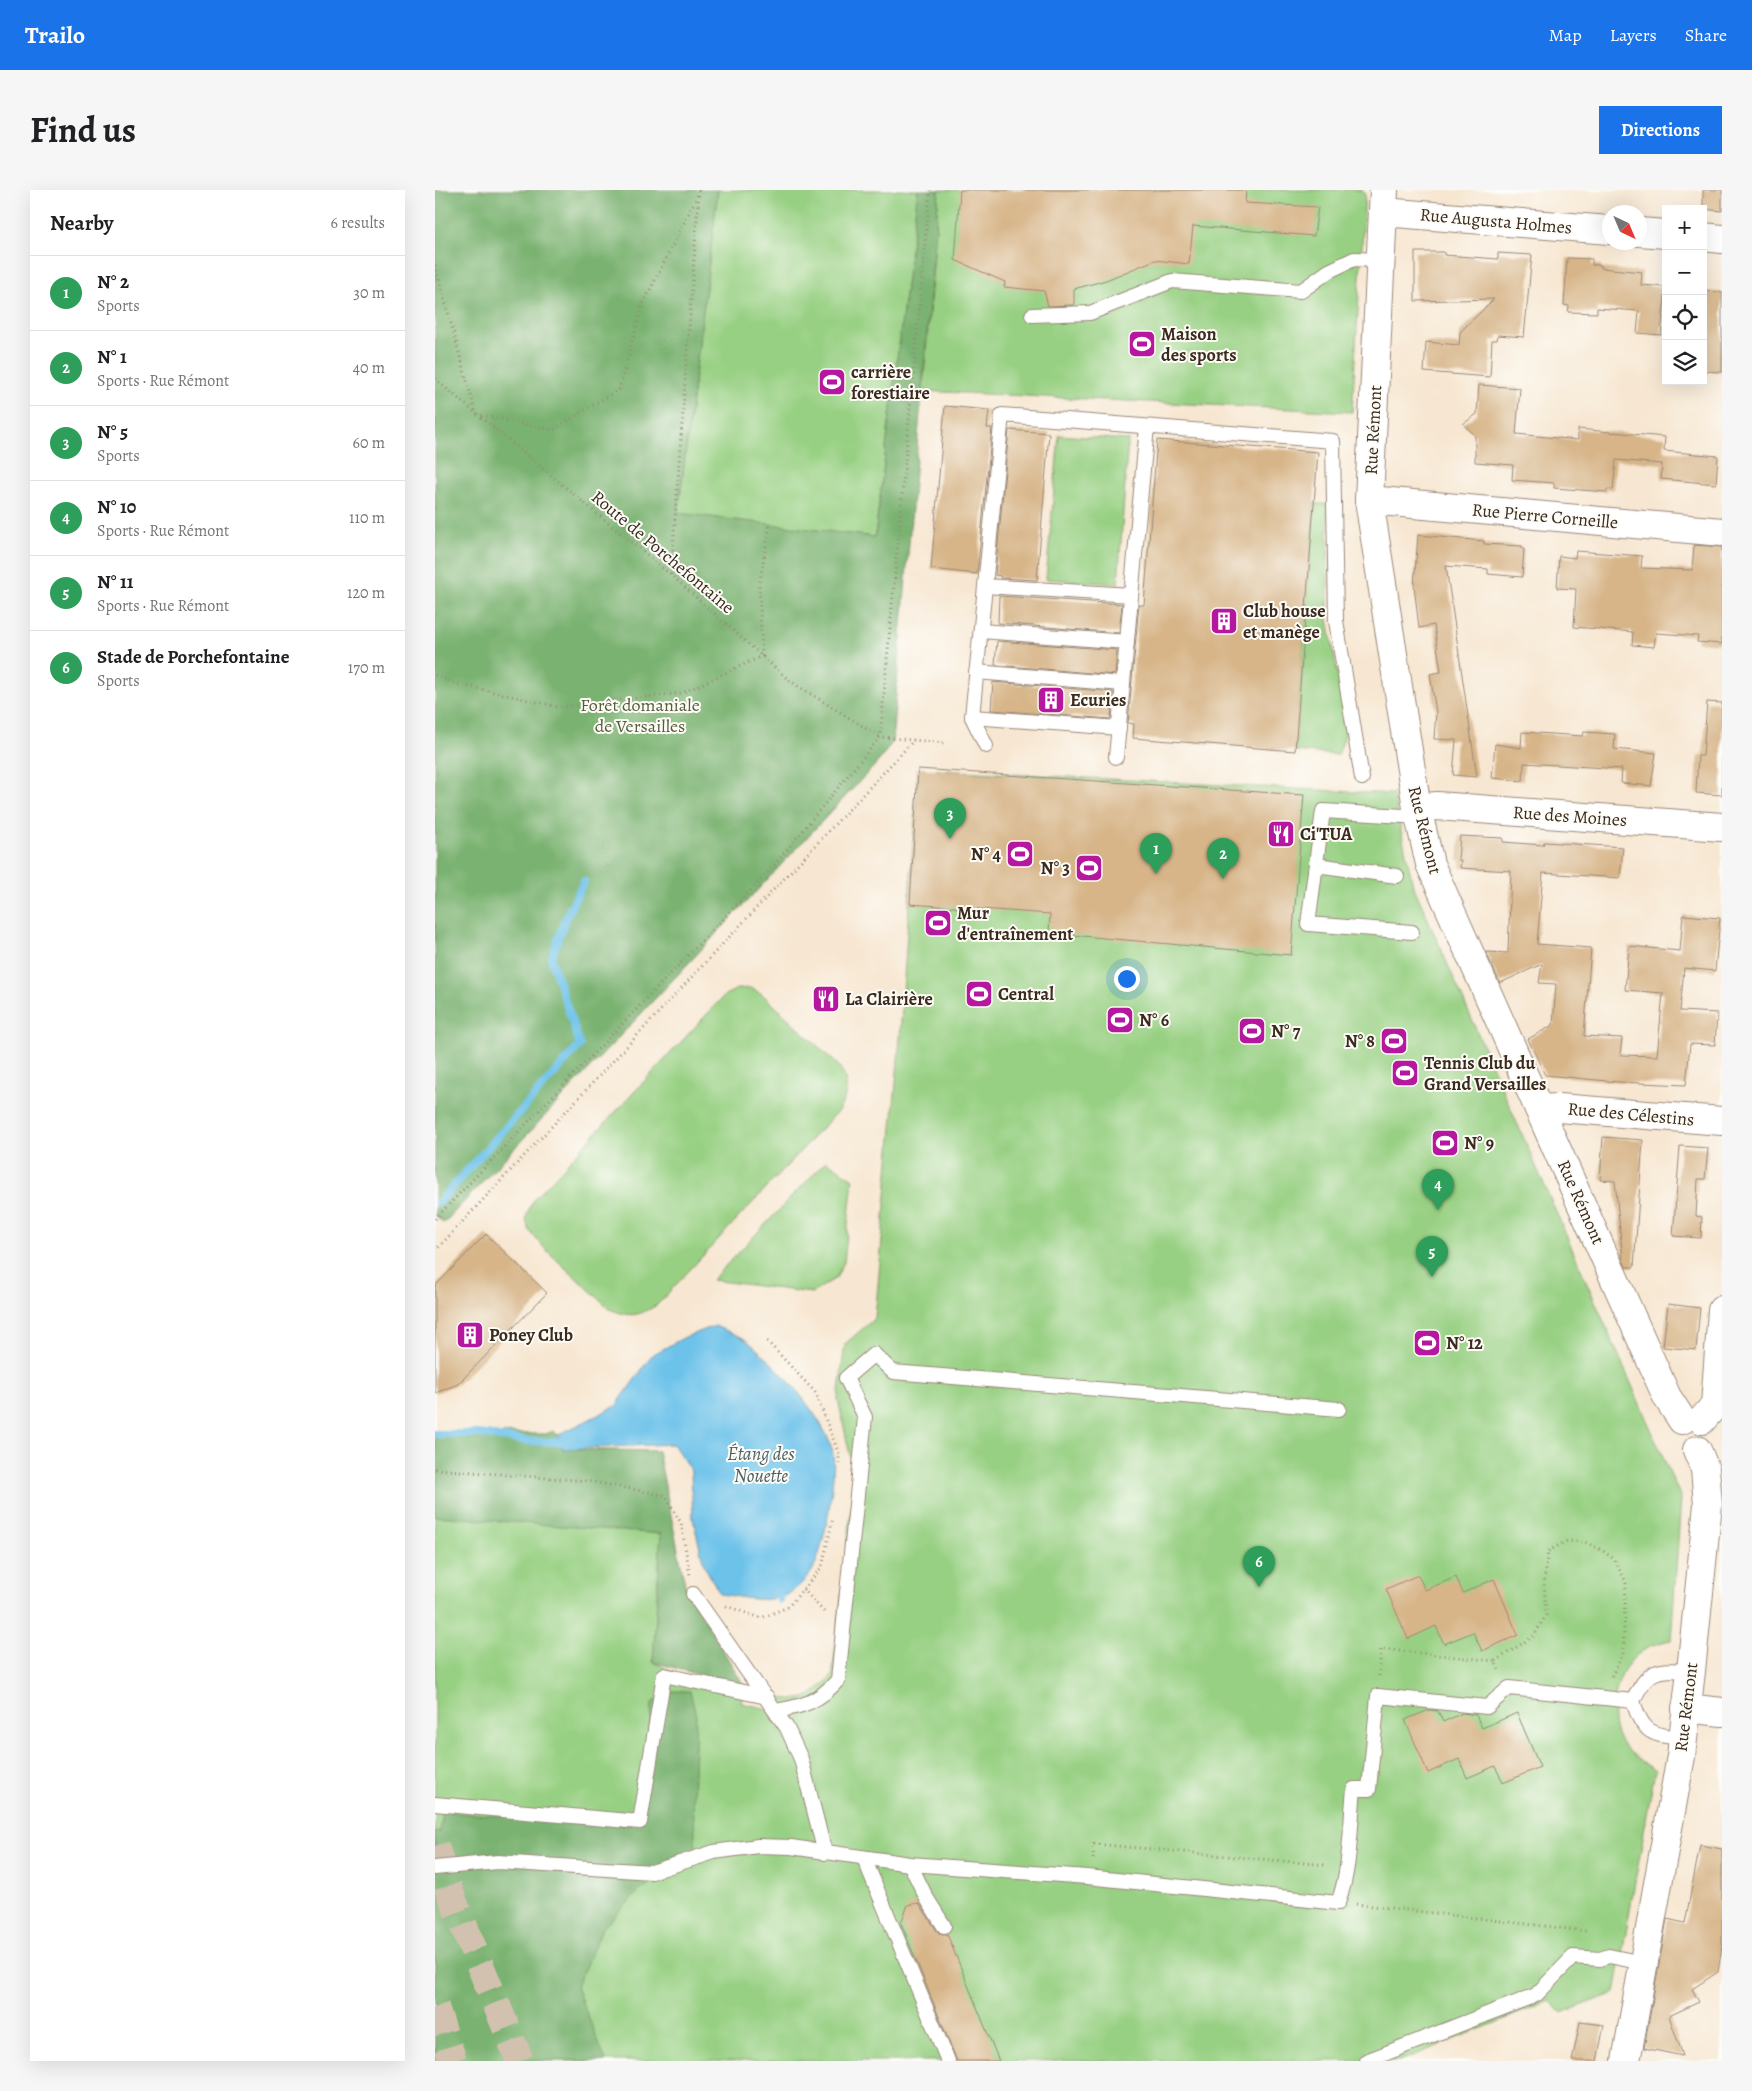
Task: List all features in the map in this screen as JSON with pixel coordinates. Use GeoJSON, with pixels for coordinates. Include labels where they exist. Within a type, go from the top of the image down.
{"type":"FeatureCollection","features":[{"type":"Feature","properties":{"kind":"street","name":"Rue Augusta Holmes"},"geometry":{"type":"LineString","coordinates":[[1384,201],[1602,229]]}},
{"type":"Feature","properties":{"kind":"street","name":"Rue Rémont"},"geometry":{"type":"LineString","coordinates":[[1384,201],[1369,500],[1418,812],[1430,864],[1667,1398],[1705,1412]]}},
{"type":"Feature","properties":{"kind":"street"},"geometry":{"type":"LineString","coordinates":[[1647,233],[1662,234]]}},
{"type":"Feature","properties":{"kind":"street"},"geometry":{"type":"LineString","coordinates":[[1707,237],[1722,239]]}},
{"type":"Feature","properties":{"kind":"street","name":"Rue Pierre Corneille"},"geometry":{"type":"LineString","coordinates":[[1369,500],[1722,532]]}},
{"type":"Feature","properties":{"kind":"street","name":"Rue des Moines"},"geometry":{"type":"LineString","coordinates":[[1418,812],[1437,806],[1722,828]]}},
{"type":"Feature","properties":{"kind":"street","name":"Rue des Célestins"},"geometry":{"type":"LineString","coordinates":[[1539,1109],[1559,1108],[1722,1121]]}},
{"type":"Feature","properties":{"kind":"street"},"geometry":{"type":"LineString","coordinates":[[1705,1412],[1722,1310]]}},
{"type":"Feature","properties":{"kind":"street","name":"Rue Rémont"},"geometry":{"type":"LineString","coordinates":[[1625,2061],[1683,1738],[1709,1504],[1705,1470],[1697,1450],[1685,1449],[1678,1443],[1675,1428],[1705,1412]]}},
{"type":"Feature","properties":{"kind":"street"},"geometry":{"type":"LineString","coordinates":[[1687,1708],[1722,1712]]}},
{"type":"Feature","properties":{"kind":"lane"},"geometry":{"type":"LineString","coordinates":[[1032,315],[1091,313],[1173,281],[1230,291],[1301,291],[1329,271],[1354,259],[1382,260]]}},
{"type":"Feature","properties":{"kind":"lane"},"geometry":{"type":"LineString","coordinates":[[986,746],[972,717],[1003,415],[1333,441],[1336,621],[1362,778]]}},
{"type":"Feature","properties":{"kind":"lane"},"geometry":{"type":"LineString","coordinates":[[1116,757],[1147,427]]}},
{"type":"Feature","properties":{"kind":"lane"},"geometry":{"type":"LineString","coordinates":[[985,586],[1131,594]]}},
{"type":"Feature","properties":{"kind":"lane"},"geometry":{"type":"LineString","coordinates":[[981,631],[1127,642]]}},
{"type":"Feature","properties":{"kind":"lane"},"geometry":{"type":"LineString","coordinates":[[976,672],[1123,684]]}},
{"type":"Feature","properties":{"kind":"lane"},"geometry":{"type":"LineString","coordinates":[[972,717],[1119,728]]}},
{"type":"Feature","properties":{"kind":"lane"},"geometry":{"type":"LineString","coordinates":[[1412,932],[1309,924],[1323,811],[1418,812]]}},
{"type":"Feature","properties":{"kind":"lane"},"geometry":{"type":"LineString","coordinates":[[1316,865],[1397,876]]}},
{"type":"Feature","properties":{"kind":"lane"},"geometry":{"type":"LineString","coordinates":[[776,1710],[802,1706],[824,1696],[838,1680],[865,1417],[845,1378],[873,1354],[893,1372],[1339,1409]]}},
{"type":"Feature","properties":{"kind":"lane"},"geometry":{"type":"LineString","coordinates":[[693,1594],[787,1728],[801,1759],[825,1852]]}},
{"type":"Feature","properties":{"kind":"lane"},"geometry":{"type":"LineString","coordinates":[[1683,1738],[1657,1736],[1651,1733],[1642,1724],[1633,1701],[1640,1686],[1650,1676],[1663,1669],[1691,1671]]}},
{"type":"Feature","properties":{"kind":"lane"},"geometry":{"type":"LineString","coordinates":[[435,1804],[640,1822],[664,1675],[767,1697]]}},
{"type":"Feature","properties":{"kind":"lane"},"geometry":{"type":"LineString","coordinates":[[435,1868],[498,1862],[652,1872],[714,1852],[758,1846],[791,1847],[910,1864],[1087,1877],[1338,1903],[1343,1890],[1354,1789],[1369,1789],[1378,1696],[1487,1707],[1509,1688],[1633,1701]]}},
{"type":"Feature","properties":{"kind":"lane"},"geometry":{"type":"LineString","coordinates":[[864,1858],[948,2061]]}},
{"type":"Feature","properties":{"kind":"lane"},"geometry":{"type":"LineString","coordinates":[[910,1864],[926,1897],[944,1926]]}},
{"type":"Feature","properties":{"kind":"lane"},"geometry":{"type":"LineString","coordinates":[[1366,2061],[1536,1995],[1573,1956],[1600,1959],[1615,1956],[1643,1963]]}},
{"type":"Feature","properties":{"kind":"path"},"geometry":{"type":"LineString","coordinates":[[435,1219],[770,870],[880,737],[930,190]]}},
{"type":"Feature","properties":{"kind":"path"},"geometry":{"type":"LineString","coordinates":[[435,265],[476,414],[553,430],[619,389],[642,306],[699,191]]}},
{"type":"Feature","properties":{"kind":"path"},"geometry":{"type":"LineString","coordinates":[[671,575],[699,191]]}},
{"type":"Feature","properties":{"kind":"path","name":"Route de Porchefontaine"},"geometry":{"type":"LineString","coordinates":[[435,378],[671,575],[790,681],[880,737]]}},
{"type":"Feature","properties":{"kind":"path"},"geometry":{"type":"LineString","coordinates":[[435,675],[454,683],[559,707],[682,693],[762,656],[759,585],[770,524]]}},
{"type":"Feature","properties":{"kind":"path"},"geometry":{"type":"LineString","coordinates":[[880,737],[945,743]]}},
{"type":"Feature","properties":{"kind":"path"},"geometry":{"type":"LineString","coordinates":[[435,1252],[914,740]]}},
{"type":"Feature","properties":{"kind":"path"},"geometry":{"type":"LineString","coordinates":[[767,1341],[815,1392],[839,1454],[839,1470]]}},
{"type":"Feature","properties":{"kind":"path"},"geometry":{"type":"LineString","coordinates":[[435,1469],[587,1481],[665,1495],[681,1523],[693,1594],[761,1618],[788,1607],[822,1567],[835,1512]]}},
{"type":"Feature","properties":{"kind":"path"},"geometry":{"type":"LineString","coordinates":[[1378,1696],[1381,1649],[1495,1662],[1534,1636],[1545,1615],[1544,1582],[1549,1551],[1567,1540],[1585,1542],[1603,1551],[1614,1560],[1626,1582],[1623,1654],[1611,1675],[1604,1699]]}},
{"type":"Feature","properties":{"kind":"path"},"geometry":{"type":"LineString","coordinates":[[803,1589],[843,1632]]}},
{"type":"Feature","properties":{"kind":"path"},"geometry":{"type":"LineString","coordinates":[[1495,1662],[1509,1688]]}},
{"type":"Feature","properties":{"kind":"path"},"geometry":{"type":"LineString","coordinates":[[1094,1844],[1346,1866]]}},
{"type":"Feature","properties":{"kind":"path"},"geometry":{"type":"LineString","coordinates":[[1347,1903],[1586,1930]]}},
{"type":"Feature","properties":{"kind":"green space","name":"Forêt domaniale de Versailles"},"geometry":{"type":"Polygon","coordinates":[[[435,190],[718,190],[678,513],[875,537],[918,190],[939,190],[892,743],[878,762],[444,1223],[435,1216],[435,190]]]}},
{"type":"Feature","properties":{"kind":"green space"},"geometry":{"type":"Polygon","coordinates":[[[718,190],[918,190],[875,537],[678,514],[718,190]]]}},
{"type":"Feature","properties":{"kind":"green space","name":"Maison des sports"},"geometry":{"type":"Polygon","coordinates":[[[939,190],[1360,190],[1365,194],[1352,412],[923,391],[939,190]]]}},
{"type":"Feature","properties":{"kind":"green space"},"geometry":{"type":"Polygon","coordinates":[[[1059,435],[1128,440],[1118,584],[1046,579],[1059,435]]]}},
{"type":"Feature","properties":{"kind":"green space"},"geometry":{"type":"Polygon","coordinates":[[[1314,504],[1328,504],[1328,619],[1347,729],[1338,755],[1295,751],[1314,504]]]}},
{"type":"Feature","properties":{"kind":"green space"},"geometry":{"type":"Polygon","coordinates":[[[918,769],[1393,794],[1413,885],[1681,1498],[1671,1640],[1646,1649],[1637,1655],[1622,1673],[1615,1697],[1614,1718],[1618,1737],[1631,1753],[1655,1770],[1615,1993],[1562,2013],[1550,2001],[1400,2061],[435,2061],[435,1508],[661,1534],[653,1662],[678,1675],[745,1687],[741,1703],[768,1709],[773,1713],[776,1697],[802,1699],[808,1697],[832,1676],[855,1479],[838,1399],[845,1344],[875,1318],[900,1038],[918,769]]]}},
{"type":"Feature","properties":{"kind":"green space"},"geometry":{"type":"Polygon","coordinates":[[[750,988],[762,994],[839,1066],[845,1078],[847,1088],[842,1104],[839,1110],[657,1305],[644,1312],[629,1315],[610,1309],[552,1256],[532,1234],[526,1219],[529,1208],[535,1198],[725,995],[737,989],[750,988]]]}},
{"type":"Feature","properties":{"kind":"green space"},"geometry":{"type":"Polygon","coordinates":[[[826,1161],[853,1179],[844,1262],[836,1278],[812,1293],[712,1280],[826,1161]]]}},
{"type":"Feature","properties":{"kind":"green space"},"geometry":{"type":"Polygon","coordinates":[[[553,1431],[558,1435],[563,1449],[658,1451],[686,1589],[745,1687],[653,1662],[661,1534],[435,1516],[435,1433],[546,1434],[553,1431]]]}},
{"type":"Feature","properties":{"kind":"green space"},"geometry":{"type":"Polygon","coordinates":[[[671,1691],[690,1691],[696,1716],[693,1802],[696,1852],[639,1891],[602,1929],[576,1987],[606,2061],[435,2061],[435,1833],[440,1832],[443,1812],[642,1826],[652,1703],[671,1691]]]}},
{"type":"Feature","properties":{"kind":"water","name":"Étang des Nouette"},"geometry":{"type":"Polygon","coordinates":[[[715,1326],[746,1340],[783,1375],[818,1420],[827,1435],[832,1449],[833,1475],[829,1511],[817,1561],[805,1580],[790,1593],[782,1597],[755,1599],[720,1594],[704,1565],[693,1519],[691,1471],[673,1444],[563,1449],[558,1435],[616,1406],[652,1355],[685,1337],[715,1326]]]}},
{"type":"Feature","properties":{"kind":"building"},"geometry":{"type":"Polygon","coordinates":[[[960,190],[1246,190],[1245,203],[1318,207],[1314,236],[1193,226],[1189,264],[1155,260],[1106,280],[1074,289],[1074,305],[1048,306],[1044,291],[1004,287],[1005,282],[955,260],[960,190]]]}},
{"type":"Feature","properties":{"kind":"building"},"geometry":{"type":"Polygon","coordinates":[[[1703,190],[1722,190],[1722,211],[1707,209],[1707,205],[1703,205],[1703,190]]]}},
{"type":"Feature","properties":{"kind":"building"},"geometry":{"type":"Polygon","coordinates":[[[1415,252],[1444,252],[1444,255],[1498,259],[1498,253],[1532,255],[1524,337],[1498,335],[1497,340],[1492,340],[1490,377],[1424,372],[1426,342],[1459,345],[1460,332],[1494,299],[1415,301],[1415,252]]]}},
{"type":"Feature","properties":{"kind":"building"},"geometry":{"type":"Polygon","coordinates":[[[1567,258],[1592,259],[1592,265],[1601,265],[1601,268],[1642,272],[1641,285],[1662,287],[1661,335],[1637,333],[1639,311],[1597,308],[1597,313],[1568,312],[1569,306],[1564,305],[1567,258]]]}},
{"type":"Feature","properties":{"kind":"building"},"geometry":{"type":"Polygon","coordinates":[[[1707,291],[1722,292],[1722,372],[1707,371],[1707,291]]]}},
{"type":"Feature","properties":{"kind":"building"},"geometry":{"type":"Polygon","coordinates":[[[1479,385],[1520,388],[1516,434],[1578,440],[1578,429],[1665,437],[1664,451],[1718,456],[1716,484],[1661,479],[1662,464],[1616,460],[1613,490],[1607,489],[1607,492],[1554,488],[1554,483],[1512,480],[1513,465],[1475,462],[1475,435],[1463,424],[1477,414],[1479,385]]]}},
{"type":"Feature","properties":{"kind":"building"},"geometry":{"type":"Polygon","coordinates":[[[945,406],[989,410],[987,428],[992,428],[977,574],[931,569],[945,406]]]}},
{"type":"Feature","properties":{"kind":"building"},"geometry":{"type":"Polygon","coordinates":[[[1009,430],[1049,433],[1037,580],[1000,578],[1001,576],[995,575],[1009,430]]]}},
{"type":"Feature","properties":{"kind":"building","name":"Club house et manège"},"geometry":{"type":"Polygon","coordinates":[[[1157,440],[1318,452],[1295,751],[1133,738],[1134,724],[1128,723],[1139,605],[1144,605],[1157,440]]]}},
{"type":"Feature","properties":{"kind":"building"},"geometry":{"type":"Polygon","coordinates":[[[1418,535],[1484,541],[1484,544],[1522,546],[1522,549],[1524,549],[1522,577],[1488,574],[1488,569],[1446,566],[1477,777],[1453,775],[1456,740],[1434,739],[1436,712],[1430,674],[1441,672],[1434,625],[1419,628],[1414,585],[1418,535]]]}},
{"type":"Feature","properties":{"kind":"building"},"geometry":{"type":"Polygon","coordinates":[[[1694,545],[1722,547],[1722,644],[1697,642],[1698,636],[1656,633],[1654,647],[1632,645],[1633,632],[1574,627],[1576,589],[1557,588],[1559,556],[1575,558],[1576,551],[1642,556],[1641,568],[1692,570],[1694,545]]]}},
{"type":"Feature","properties":{"kind":"building"},"geometry":{"type":"Polygon","coordinates":[[[999,596],[1122,604],[1119,633],[998,623],[999,596]]]}},
{"type":"Feature","properties":{"kind":"building"},"geometry":{"type":"Polygon","coordinates":[[[997,641],[1117,650],[1115,675],[995,665],[997,641]]]}},
{"type":"Feature","properties":{"kind":"building","name":"Ecuries"},"geometry":{"type":"Polygon","coordinates":[[[993,682],[1113,692],[1111,719],[991,710],[993,682]]]}},
{"type":"Feature","properties":{"kind":"building"},"geometry":{"type":"Polygon","coordinates":[[[1707,702],[1722,703],[1722,795],[1696,793],[1698,756],[1703,756],[1707,702]]]}},
{"type":"Feature","properties":{"kind":"building"},"geometry":{"type":"Polygon","coordinates":[[[1522,732],[1583,736],[1584,732],[1615,734],[1614,749],[1656,753],[1651,786],[1621,783],[1622,769],[1524,763],[1523,781],[1492,778],[1495,744],[1521,748],[1522,732]]]}},
{"type":"Feature","properties":{"kind":"building"},"geometry":{"type":"Polygon","coordinates":[[[918,769],[1304,795],[1291,955],[1049,933],[1050,914],[910,904],[918,769]]]}},
{"type":"Feature","properties":{"kind":"building"},"geometry":{"type":"Polygon","coordinates":[[[1460,836],[1503,838],[1503,842],[1543,845],[1544,842],[1623,847],[1620,878],[1543,873],[1537,944],[1591,948],[1584,1036],[1622,1038],[1620,1055],[1657,1056],[1663,993],[1625,990],[1629,946],[1680,951],[1683,915],[1720,918],[1715,971],[1684,968],[1680,1011],[1717,1013],[1715,1045],[1690,1044],[1686,1085],[1618,1082],[1545,1075],[1528,1039],[1553,1025],[1556,984],[1539,983],[1542,964],[1500,983],[1486,952],[1508,953],[1511,871],[1460,868],[1461,860],[1458,860],[1460,836]]]}},
{"type":"Feature","properties":{"kind":"building"},"geometry":{"type":"Polygon","coordinates":[[[1603,1137],[1643,1140],[1634,1267],[1626,1267],[1623,1260],[1615,1181],[1600,1180],[1603,1137]]]}},
{"type":"Feature","properties":{"kind":"building"},"geometry":{"type":"Polygon","coordinates":[[[1680,1146],[1708,1148],[1705,1179],[1698,1179],[1696,1216],[1702,1217],[1701,1238],[1673,1236],[1680,1146]]]}},
{"type":"Feature","properties":{"kind":"building","name":"Poney Club"},"geometry":{"type":"Polygon","coordinates":[[[486,1234],[547,1293],[458,1384],[435,1393],[435,1286],[486,1234]]]}},
{"type":"Feature","properties":{"kind":"building"},"geometry":{"type":"Polygon","coordinates":[[[1668,1304],[1700,1308],[1696,1350],[1663,1347],[1668,1304]]]}},
{"type":"Feature","properties":{"kind":"building"},"geometry":{"type":"Polygon","coordinates":[[[1418,1575],[1425,1590],[1456,1577],[1463,1593],[1494,1579],[1518,1635],[1482,1651],[1473,1632],[1444,1644],[1436,1626],[1408,1639],[1386,1589],[1418,1575]]]}},
{"type":"Feature","properties":{"kind":"building"},"geometry":{"type":"Polygon","coordinates":[[[1429,1710],[1438,1711],[1443,1722],[1463,1713],[1476,1715],[1482,1728],[1517,1713],[1540,1767],[1503,1783],[1495,1766],[1467,1778],[1459,1759],[1428,1773],[1405,1720],[1429,1710]]]}},
{"type":"Feature","properties":{"kind":"building"},"geometry":{"type":"Polygon","coordinates":[[[1700,1845],[1722,1849],[1722,1946],[1718,1972],[1692,1989],[1699,2002],[1669,2016],[1683,2056],[1644,2048],[1667,1919],[1685,1923],[1700,1845]]]}},
{"type":"Feature","properties":{"kind":"building"},"geometry":{"type":"Polygon","coordinates":[[[919,1903],[937,1931],[940,1934],[947,1934],[999,2061],[957,2061],[901,1923],[908,1905],[919,1903]]]}},
{"type":"Feature","properties":{"kind":"building"},"geometry":{"type":"Polygon","coordinates":[[[1580,2022],[1604,2025],[1597,2061],[1572,2061],[1580,2022]]]}},
{"type":"Feature","properties":{"kind":"waterway"},"geometry":{"type":"LineString","coordinates":[[438,1203],[580,1045],[551,959],[565,919],[584,881]]}},
{"type":"Feature","properties":{"kind":"waterway"},"geometry":{"type":"LineString","coordinates":[[435,1434],[478,1434],[527,1441],[560,1442]]}},
{"type":"Feature","properties":{"kind":"waterway"},"geometry":{"type":"LineString","coordinates":[[779,1596],[780,1600]]}},
{"type":"Feature","properties":{"kind":"tunnel"},"geometry":{"type":"LineString","coordinates":[[435,1846],[450,1893],[520,2061]]}},
{"type":"Feature","properties":{"kind":"tunnel"},"geometry":{"type":"LineString","coordinates":[[435,2007],[453,2061]]}},
{"type":"Feature","properties":{"kind":"place","name":"Maison des sports"},"geometry":{"type":"Point","coordinates":[1142,344]}},
{"type":"Feature","properties":{"kind":"place","name":"carrière forestiaire"},"geometry":{"type":"Point","coordinates":[832,382]}},
{"type":"Feature","properties":{"kind":"place","name":"Club house et manège"},"geometry":{"type":"Point","coordinates":[1224,621]}},
{"type":"Feature","properties":{"kind":"place","name":"Ecuries"},"geometry":{"type":"Point","coordinates":[1051,700]}},
{"type":"Feature","properties":{"kind":"place","name":"Ci'TUA"},"geometry":{"type":"Point","coordinates":[1281,834]}},
{"type":"Feature","properties":{"kind":"place","name":"N° 5"},"geometry":{"type":"Point","coordinates":[950,839]}},
{"type":"Feature","properties":{"kind":"place","name":"N° 4"},"geometry":{"type":"Point","coordinates":[1020,854]}},
{"type":"Feature","properties":{"kind":"place","name":"N° 3"},"geometry":{"type":"Point","coordinates":[1089,868]}},
{"type":"Feature","properties":{"kind":"place","name":"N° 2"},"geometry":{"type":"Point","coordinates":[1156,874]}},
{"type":"Feature","properties":{"kind":"place","name":"N° 1"},"geometry":{"type":"Point","coordinates":[1223,879]}},
{"type":"Feature","properties":{"kind":"place","name":"Mur d'entraînement"},"geometry":{"type":"Point","coordinates":[938,923]}},
{"type":"Feature","properties":{"kind":"place","name":"Central"},"geometry":{"type":"Point","coordinates":[979,994]}},
{"type":"Feature","properties":{"kind":"place","name":"La Clairière"},"geometry":{"type":"Point","coordinates":[826,999]}},
{"type":"Feature","properties":{"kind":"place","name":"N° 6"},"geometry":{"type":"Point","coordinates":[1120,1020]}},
{"type":"Feature","properties":{"kind":"place","name":"N° 7"},"geometry":{"type":"Point","coordinates":[1252,1031]}},
{"type":"Feature","properties":{"kind":"place","name":"N° 8"},"geometry":{"type":"Point","coordinates":[1394,1041]}},
{"type":"Feature","properties":{"kind":"place","name":"Tennis Club du Grand Versailles"},"geometry":{"type":"Point","coordinates":[1405,1073]}},
{"type":"Feature","properties":{"kind":"place","name":"N° 9"},"geometry":{"type":"Point","coordinates":[1445,1143]}},
{"type":"Feature","properties":{"kind":"place","name":"N° 10"},"geometry":{"type":"Point","coordinates":[1438,1210]}},
{"type":"Feature","properties":{"kind":"place","name":"N° 11"},"geometry":{"type":"Point","coordinates":[1432,1277]}},
{"type":"Feature","properties":{"kind":"place","name":"Poney Club"},"geometry":{"type":"Point","coordinates":[470,1335]}},
{"type":"Feature","properties":{"kind":"place","name":"N° 12"},"geometry":{"type":"Point","coordinates":[1427,1343]}},
{"type":"Feature","properties":{"kind":"place","name":"Stade de Porchefontaine"},"geometry":{"type":"Point","coordinates":[1259,1587]}}]}
